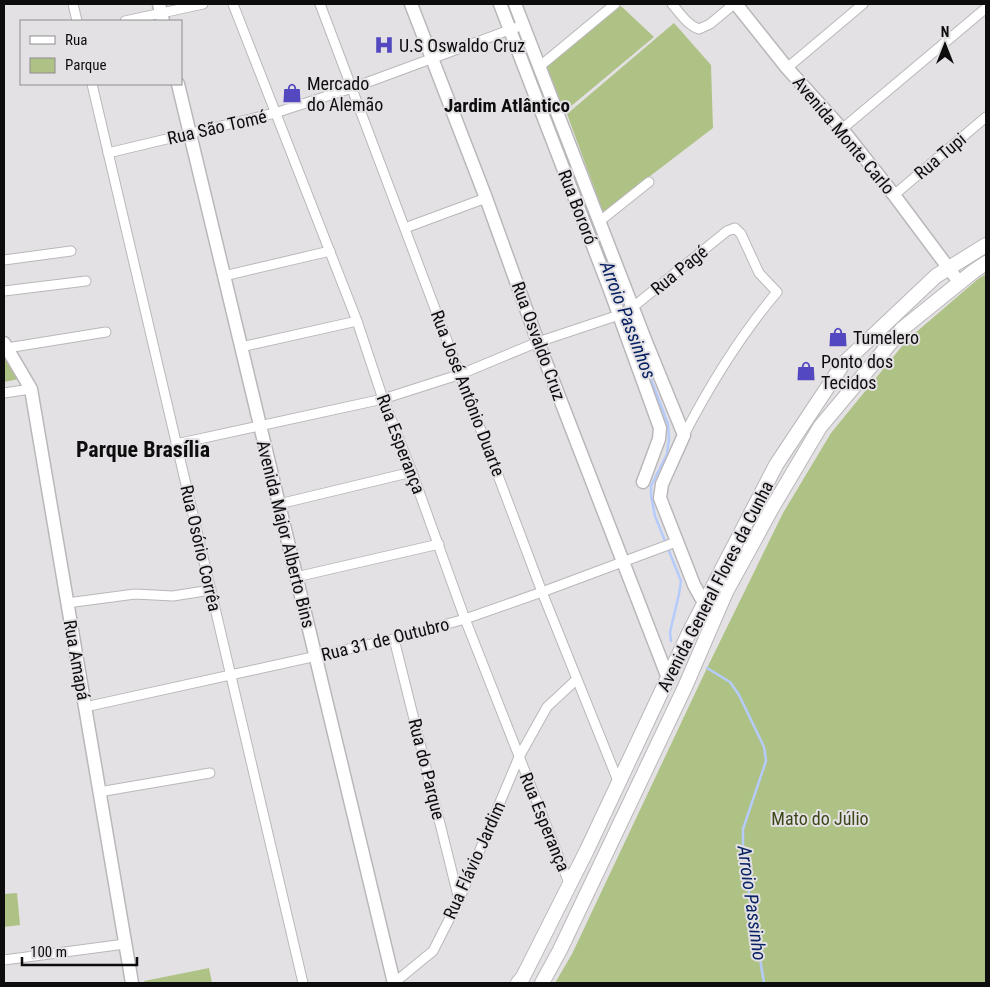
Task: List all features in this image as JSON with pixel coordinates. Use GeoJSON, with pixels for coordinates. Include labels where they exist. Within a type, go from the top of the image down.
{"type":"FeatureCollection","features":[{"type":"Feature","properties":{"kind":"main road","name":"Avenida General Flores da Cunha"},"geometry":{"type":"LineString","coordinates":[[518,983],[523,977],[587,850],[618,781],[704,603],[776,465],[843,364],[936,276],[986,245]]}},
{"type":"Feature","properties":{"kind":"main road","name":"Avenida General Flores da Cunha"},"geometry":{"type":"LineString","coordinates":[[542,983],[560,950],[685,688],[726,592],[772,508],[820,427],[902,329],[959,282],[986,263]]}},
{"type":"Feature","properties":{"kind":"main road"},"geometry":{"type":"LineString","coordinates":[[704,603],[726,592]]}},
{"type":"Feature","properties":{"kind":"main road"},"geometry":{"type":"LineString","coordinates":[[668,678],[685,688]]}},
{"type":"Feature","properties":{"kind":"street"},"geometry":{"type":"LineString","coordinates":[[73,4],[77,20]]}},
{"type":"Feature","properties":{"kind":"street"},"geometry":{"type":"LineString","coordinates":[[130,20],[203,4]]}},
{"type":"Feature","properties":{"kind":"street","name":"Rua Esperança"},"geometry":{"type":"LineString","coordinates":[[233,4],[357,321],[383,399],[569,883]]}},
{"type":"Feature","properties":{"kind":"street","name":"Rua José Antônio Duarte"},"geometry":{"type":"LineString","coordinates":[[320,4],[542,592],[618,781]]}},
{"type":"Feature","properties":{"kind":"street","name":"Rua Osvaldo Cruz"},"geometry":{"type":"LineString","coordinates":[[411,4],[486,198],[538,342],[668,678]]}},
{"type":"Feature","properties":{"kind":"street","name":"Rua Bororó"},"geometry":{"type":"LineString","coordinates":[[500,4],[516,27],[660,428],[673,440]]}},
{"type":"Feature","properties":{"kind":"street"},"geometry":{"type":"LineString","coordinates":[[515,4],[516,27],[539,67],[633,307],[673,440],[660,490],[660,498],[673,543],[704,603]]}},
{"type":"Feature","properties":{"kind":"street"},"geometry":{"type":"LineString","coordinates":[[539,67],[615,4]]}},
{"type":"Feature","properties":{"kind":"street"},"geometry":{"type":"LineString","coordinates":[[672,4],[687,22],[699,29],[710,24],[735,4]]}},
{"type":"Feature","properties":{"kind":"street","name":"Avenida Monte Carlo"},"geometry":{"type":"LineString","coordinates":[[735,4],[787,68],[842,129],[959,282]]}},
{"type":"Feature","properties":{"kind":"street"},"geometry":{"type":"LineString","coordinates":[[787,68],[863,4]]}},
{"type":"Feature","properties":{"kind":"street"},"geometry":{"type":"LineString","coordinates":[[842,129],[986,8]]}},
{"type":"Feature","properties":{"kind":"street","name":"Rua São Tomé"},"geometry":{"type":"LineString","coordinates":[[108,153],[275,113],[352,88],[516,27]]}},
{"type":"Feature","properties":{"kind":"street","name":"Rua Osório Corrêa"},"geometry":{"type":"LineString","coordinates":[[92,85],[303,983]]}},
{"type":"Feature","properties":{"kind":"street","name":"Avenida Major Alberto Bins"},"geometry":{"type":"LineString","coordinates":[[178,85],[394,983]]}},
{"type":"Feature","properties":{"kind":"street","name":"Rua Tupi"},"geometry":{"type":"LineString","coordinates":[[894,195],[986,117]]}},
{"type":"Feature","properties":{"kind":"street"},"geometry":{"type":"LineString","coordinates":[[600,221],[649,182]]}},
{"type":"Feature","properties":{"kind":"street"},"geometry":{"type":"LineString","coordinates":[[406,228],[486,198]]}},
{"type":"Feature","properties":{"kind":"street","name":"Rua Pagé"},"geometry":{"type":"LineString","coordinates":[[176,444],[383,399],[461,374],[538,342],[620,314],[633,307],[728,231],[735,228],[741,234],[759,274],[777,292],[720,369],[673,440]]}},
{"type":"Feature","properties":{"kind":"street"},"geometry":{"type":"LineString","coordinates":[[4,260],[71,251]]}},
{"type":"Feature","properties":{"kind":"street"},"geometry":{"type":"LineString","coordinates":[[224,276],[330,251]]}},
{"type":"Feature","properties":{"kind":"street"},"geometry":{"type":"LineString","coordinates":[[4,291],[86,281]]}},
{"type":"Feature","properties":{"kind":"street"},"geometry":{"type":"LineString","coordinates":[[241,347],[357,321]]}},
{"type":"Feature","properties":{"kind":"street"},"geometry":{"type":"LineString","coordinates":[[5,346],[106,332]]}},
{"type":"Feature","properties":{"kind":"street","name":"Rua Amapá"},"geometry":{"type":"LineString","coordinates":[[5,346],[32,389],[132,983]]}},
{"type":"Feature","properties":{"kind":"street"},"geometry":{"type":"LineString","coordinates":[[4,394],[32,389]]}},
{"type":"Feature","properties":{"kind":"street"},"geometry":{"type":"LineString","coordinates":[[643,482],[673,440]]}},
{"type":"Feature","properties":{"kind":"street"},"geometry":{"type":"LineString","coordinates":[[279,504],[412,472]]}},
{"type":"Feature","properties":{"kind":"street","name":"Rua 31 de Outubro"},"geometry":{"type":"LineString","coordinates":[[85,707],[394,639],[466,619],[673,543]]}},
{"type":"Feature","properties":{"kind":"street"},"geometry":{"type":"LineString","coordinates":[[296,577],[439,544]]}},
{"type":"Feature","properties":{"kind":"street"},"geometry":{"type":"LineString","coordinates":[[68,603],[135,594],[173,596],[211,590]]}},
{"type":"Feature","properties":{"kind":"street","name":"Rua do Parque"},"geometry":{"type":"LineString","coordinates":[[394,639],[459,900]]}},
{"type":"Feature","properties":{"kind":"street","name":"Rua Flávio Jardim"},"geometry":{"type":"LineString","coordinates":[[394,983],[433,951],[459,900],[519,757],[547,707],[577,679]]}},
{"type":"Feature","properties":{"kind":"street"},"geometry":{"type":"LineString","coordinates":[[100,792],[210,773]]}},
{"type":"Feature","properties":{"kind":"street"},"geometry":{"type":"LineString","coordinates":[[4,960],[125,944]]}},
{"type":"Feature","properties":{"kind":"green space"},"geometry":{"type":"Polygon","coordinates":[[[621,6],[654,37],[564,112],[544,68],[621,6]]]}},
{"type":"Feature","properties":{"kind":"green space"},"geometry":{"type":"Polygon","coordinates":[[[674,23],[711,65],[713,128],[603,212],[567,114],[674,23]]]}},
{"type":"Feature","properties":{"kind":"green space","name":"Mato do Júlio"},"geometry":{"type":"Polygon","coordinates":[[[986,274],[986,983],[555,983],[572,954],[707,668],[783,513],[831,433],[907,340],[986,274]]]}},
{"type":"Feature","properties":{"kind":"green space"},"geometry":{"type":"Polygon","coordinates":[[[4,354],[19,379],[4,382],[4,354]]]}},
{"type":"Feature","properties":{"kind":"green space"},"geometry":{"type":"Polygon","coordinates":[[[17,893],[20,925],[4,927],[4,894],[17,893]]]}},
{"type":"Feature","properties":{"kind":"green space"},"geometry":{"type":"Polygon","coordinates":[[[209,968],[212,983],[145,983],[144,981],[209,968]]]}},
{"type":"Feature","properties":{"kind":"waterway","name":"Arroio Passinhos"},"geometry":{"type":"LineString","coordinates":[[508,4],[668,424],[667,454],[651,486],[651,495],[655,516],[681,581],[670,632],[671,641]]}},
{"type":"Feature","properties":{"kind":"waterway","name":"Arroio Passinho"},"geometry":{"type":"LineString","coordinates":[[707,668],[730,682],[739,695],[764,747],[766,761],[743,829],[743,846],[748,862],[747,880],[764,983]]}},
{"type":"Feature","properties":{"kind":"place","name":"U.S Oswaldo Cruz"},"geometry":{"type":"Point","coordinates":[384,45]}},
{"type":"Feature","properties":{"kind":"place","name":"Mercado do Alemão"},"geometry":{"type":"Point","coordinates":[292,93]}},
{"type":"Feature","properties":{"kind":"place","name":"Tumelero"},"geometry":{"type":"Point","coordinates":[838,337]}},
{"type":"Feature","properties":{"kind":"place","name":"Ponto dos Tecidos"},"geometry":{"type":"Point","coordinates":[806,371]}},
{"type":"Feature","properties":{"kind":"district","name":"Jardim Atlântico"},"geometry":{"type":"Point","coordinates":[507,105]}},
{"type":"Feature","properties":{"kind":"district","name":"Parque Brasília"},"geometry":{"type":"Point","coordinates":[143,449]}}]}
